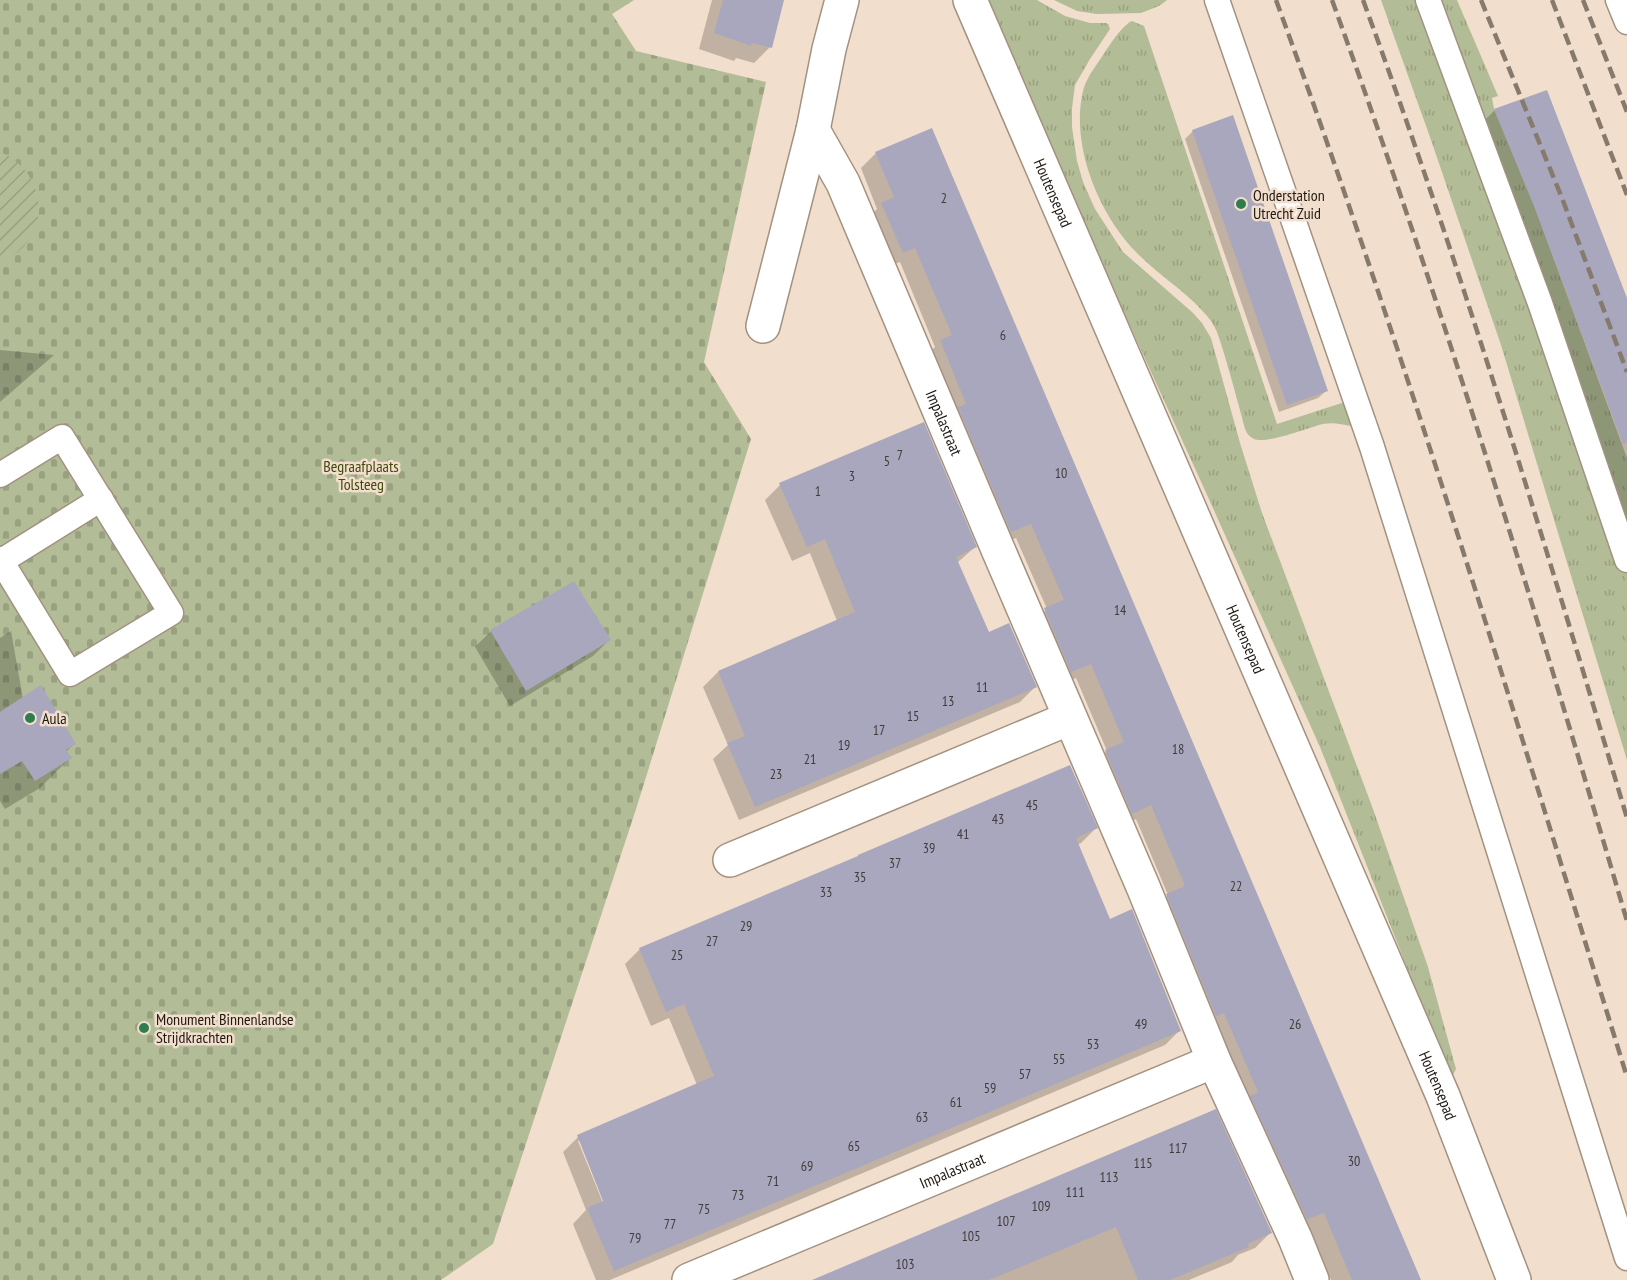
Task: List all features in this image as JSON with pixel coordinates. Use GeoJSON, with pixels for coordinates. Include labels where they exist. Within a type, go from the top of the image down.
{"type":"FeatureCollection","features":[{"type":"Feature","properties":{"kind":"street"},"geometry":{"type":"LineString","coordinates":[[763,326],[813,130],[829,49],[842,0]]}},
{"type":"Feature","properties":{"kind":"street","name":"Houtensepad"},"geometry":{"type":"LineString","coordinates":[[970,0],[1438,1085],[1514,1280]]}},
{"type":"Feature","properties":{"kind":"street","name":"Impalastraat"},"geometry":{"type":"LineString","coordinates":[[813,130],[843,183],[1144,889],[1214,1061],[1312,1280]]}},
{"type":"Feature","properties":{"kind":"street"},"geometry":{"type":"LineString","coordinates":[[730,860],[1070,718]]}},
{"type":"Feature","properties":{"kind":"street","name":"Impalastraat"},"geometry":{"type":"LineString","coordinates":[[689,1280],[1214,1061]]}},
{"type":"Feature","properties":{"kind":"lane"},"geometry":{"type":"LineString","coordinates":[[1217,0],[1372,447],[1627,1258]]}},
{"type":"Feature","properties":{"kind":"lane"},"geometry":{"type":"LineString","coordinates":[[1428,0],[1540,303],[1627,560]]}},
{"type":"Feature","properties":{"kind":"lane"},"geometry":{"type":"LineString","coordinates":[[1618,0],[1627,22]]}},
{"type":"Feature","properties":{"kind":"lane"},"geometry":{"type":"LineString","coordinates":[[0,475],[62,437],[101,499],[171,613],[70,674],[0,561],[101,499]]}},
{"type":"Feature","properties":{"kind":"green space","name":"Begraafplaats Tolsteeg"},"geometry":{"type":"Polygon","coordinates":[[[0,0],[634,0],[612,14],[636,51],[766,82],[704,362],[751,439],[637,806],[493,1244],[441,1280],[0,1280],[0,0]]]}},
{"type":"Feature","properties":{"kind":"green space"},"geometry":{"type":"Polygon","coordinates":[[[989,0],[1037,0],[1065,16],[1090,23],[1108,24],[1110,29],[1075,85],[1072,127],[1083,182],[1095,209],[1123,252],[1192,312],[1211,338],[1262,513],[1373,809],[1428,967],[1456,1069],[1451,1079],[1320,747],[1090,238],[989,0]]]}},
{"type":"Feature","properties":{"kind":"green space"},"geometry":{"type":"Polygon","coordinates":[[[1054,0],[1167,0],[1141,13],[1097,14],[1077,11],[1054,0]]]}},
{"type":"Feature","properties":{"kind":"green space"},"geometry":{"type":"Polygon","coordinates":[[[1381,0],[1457,0],[1498,96],[1492,98],[1494,109],[1535,208],[1627,458],[1627,760],[1501,345],[1381,0]]]}},
{"type":"Feature","properties":{"kind":"green space"},"geometry":{"type":"Polygon","coordinates":[[[1132,21],[1144,26],[1277,424],[1348,401],[1351,426],[1327,423],[1268,439],[1254,439],[1250,436],[1245,429],[1223,350],[1213,324],[1194,302],[1137,253],[1123,237],[1100,199],[1084,156],[1080,112],[1083,91],[1112,42],[1132,21]]]}},
{"type":"Feature","properties":{"kind":"green space"},"geometry":{"type":"Polygon","coordinates":[[[0,152],[25,170],[33,182],[39,210],[30,238],[18,252],[0,262],[0,152]]]}},
{"type":"Feature","properties":{"kind":"building"},"geometry":{"type":"Polygon","coordinates":[[[723,0],[784,0],[772,48],[752,43],[751,46],[714,33],[723,0]]]}},
{"type":"Feature","properties":{"kind":"building"},"geometry":{"type":"Polygon","coordinates":[[[1547,90],[1627,298],[1627,443],[1623,444],[1535,208],[1494,109],[1547,90]]]}},
{"type":"Feature","properties":{"kind":"building","name":"Onderstation Utrecht Zuid"},"geometry":{"type":"Polygon","coordinates":[[[1233,115],[1328,391],[1287,405],[1192,130],[1233,115]]]}},
{"type":"Feature","properties":{"kind":"building"},"geometry":{"type":"Polygon","coordinates":[[[932,128],[1421,1280],[1352,1280],[1324,1213],[1307,1219],[1250,1096],[1258,1092],[1224,1013],[1216,1016],[1166,894],[1185,886],[1151,805],[1132,814],[1105,750],[1124,742],[1091,664],[1071,672],[1044,608],[1064,600],[1031,524],[1011,532],[958,407],[966,404],[940,340],[952,335],[915,248],[903,253],[881,203],[894,197],[875,152],[932,128]]]}},
{"type":"Feature","properties":{"kind":"building"},"geometry":{"type":"Polygon","coordinates":[[[924,422],[977,547],[956,557],[989,632],[1009,623],[1037,687],[755,807],[727,743],[745,736],[718,671],[855,612],[825,539],[807,547],[779,483],[924,422]]]}},
{"type":"Feature","properties":{"kind":"building"},"geometry":{"type":"Polygon","coordinates":[[[574,581],[611,640],[526,691],[490,630],[574,581]]]}},
{"type":"Feature","properties":{"kind":"building","name":"Aula"},"geometry":{"type":"Polygon","coordinates":[[[41,685],[76,744],[66,750],[72,758],[35,781],[22,761],[0,774],[0,712],[41,685]]]}},
{"type":"Feature","properties":{"kind":"building"},"geometry":{"type":"Polygon","coordinates":[[[1070,765],[1098,828],[1076,838],[1110,919],[1132,909],[1181,1031],[614,1271],[587,1208],[603,1201],[577,1135],[714,1076],[684,1004],[666,1012],[639,948],[1070,765]]]}},
{"type":"Feature","properties":{"kind":"building"},"geometry":{"type":"Polygon","coordinates":[[[1216,1109],[1272,1233],[1247,1244],[1249,1247],[1170,1280],[1138,1280],[1116,1227],[989,1280],[812,1280],[1216,1109]]]}},
{"type":"Feature","properties":{"kind":"railway"},"geometry":{"type":"LineString","coordinates":[[1276,0],[1324,133],[1415,402],[1627,1077]]}},
{"type":"Feature","properties":{"kind":"railway"},"geometry":{"type":"LineString","coordinates":[[1332,0],[1412,228],[1487,458],[1627,921]]}},
{"type":"Feature","properties":{"kind":"railway"},"geometry":{"type":"LineString","coordinates":[[1363,0],[1434,203],[1534,509],[1627,818]]}},
{"type":"Feature","properties":{"kind":"railway"},"geometry":{"type":"LineString","coordinates":[[1481,0],[1562,198],[1627,372]]}},
{"type":"Feature","properties":{"kind":"railway"},"geometry":{"type":"LineString","coordinates":[[1552,0],[1627,195]]}},
{"type":"Feature","properties":{"kind":"railway"},"geometry":{"type":"LineString","coordinates":[[1583,0],[1627,112]]}},
{"type":"Feature","properties":{"kind":"place","name":"Onderstation Utrecht Zuid"},"geometry":{"type":"Point","coordinates":[1241,204]}},
{"type":"Feature","properties":{"kind":"place","name":"Aula"},"geometry":{"type":"Point","coordinates":[30,718]}},
{"type":"Feature","properties":{"kind":"place","name":"Monument Binnenlandse Strijdkrachten"},"geometry":{"type":"Point","coordinates":[144,1028]}}]}
